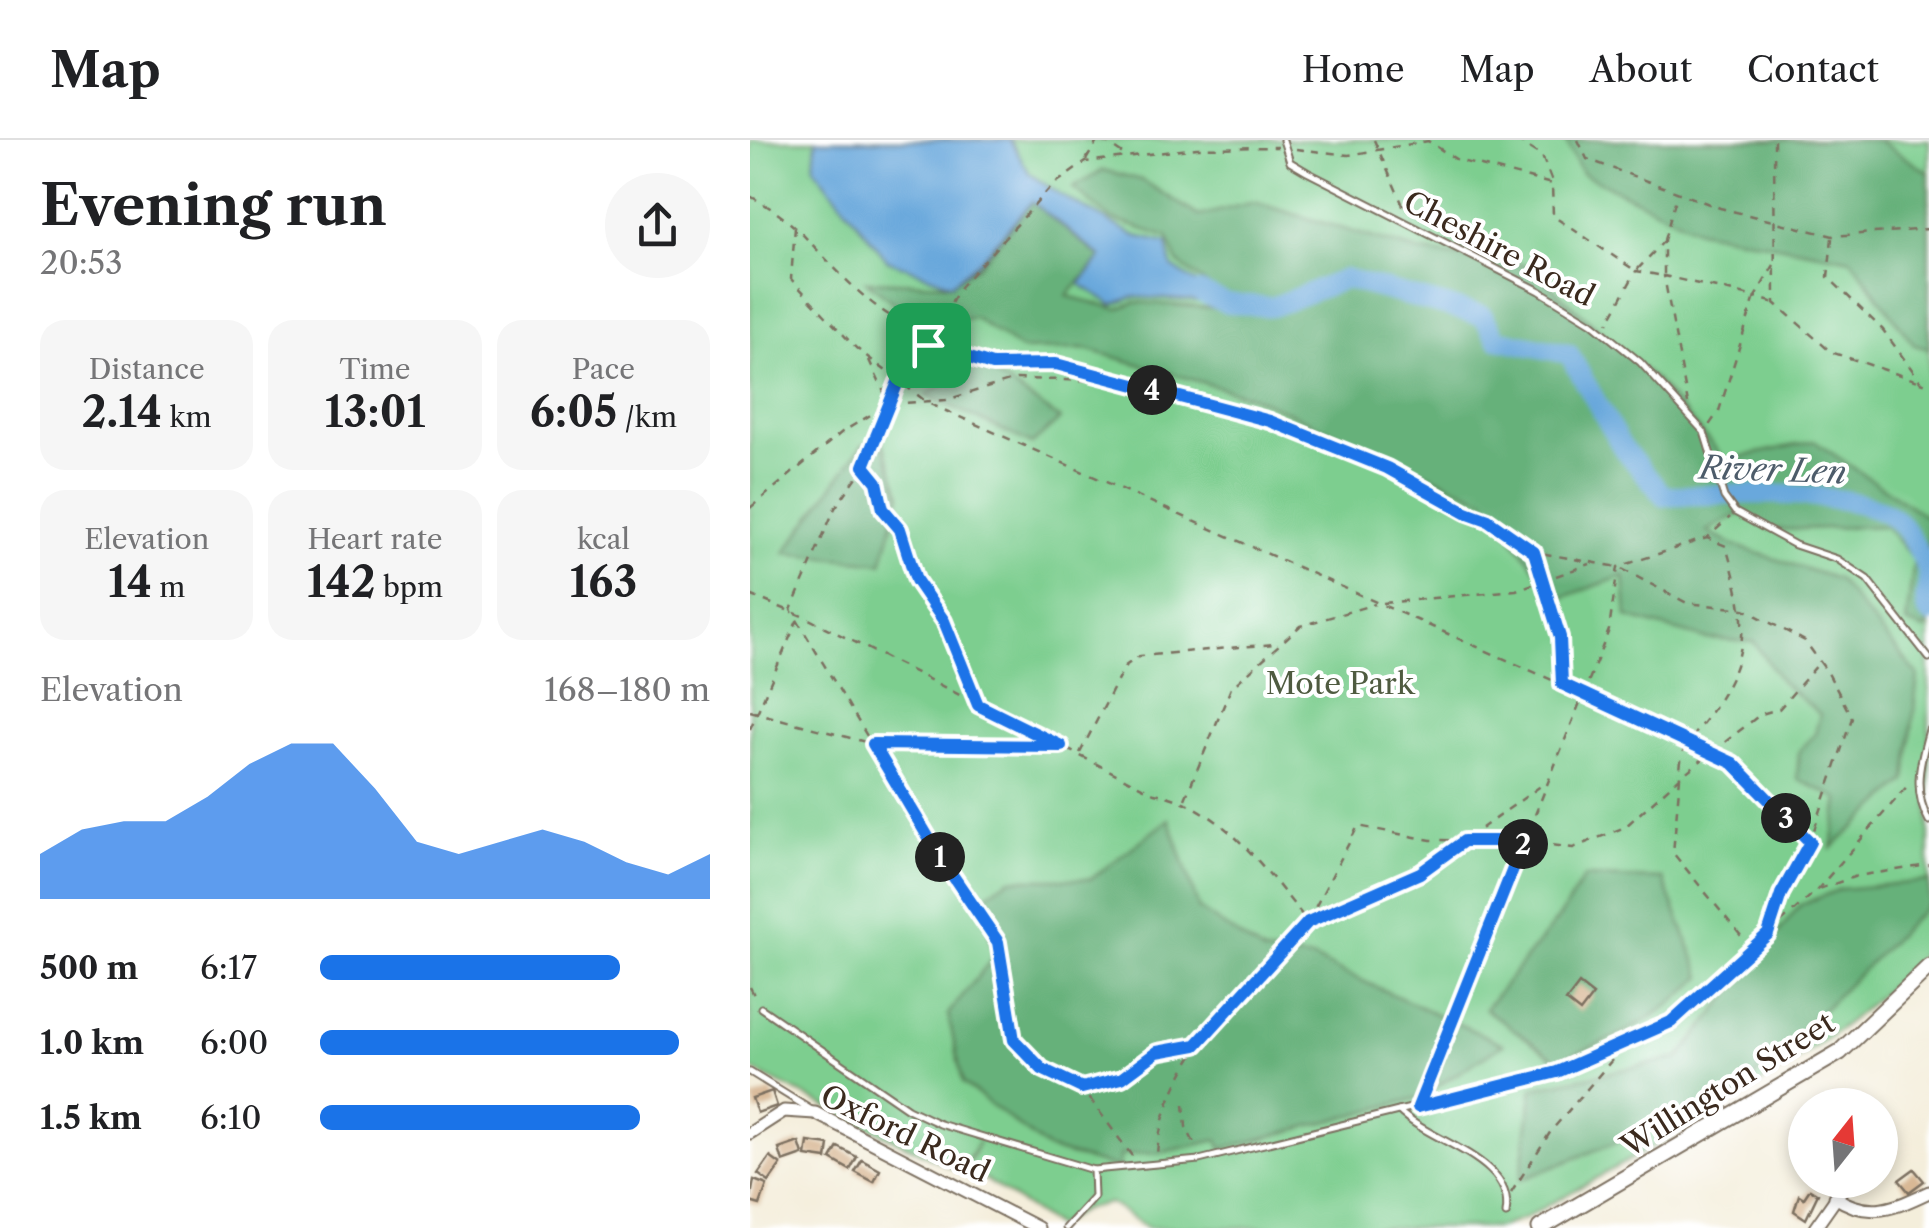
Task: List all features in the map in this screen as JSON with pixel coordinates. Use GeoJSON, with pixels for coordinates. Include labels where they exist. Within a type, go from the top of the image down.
{"type":"FeatureCollection","features":[{"type":"Feature","properties":{"kind":"street","name":"Willington Street"},"geometry":{"type":"LineString","coordinates":[[1540,1228],[1840,1052],[1929,968]]}},
{"type":"Feature","properties":{"kind":"street","name":"Oxford Road"},"geometry":{"type":"LineString","coordinates":[[750,1133],[784,1112],[815,1113],[1038,1228]]}},
{"type":"Feature","properties":{"kind":"street"},"geometry":{"type":"LineString","coordinates":[[1837,1198],[1859,1211],[1878,1213],[1929,1192]]}},
{"type":"Feature","properties":{"kind":"street"},"geometry":{"type":"LineString","coordinates":[[1815,1228],[1834,1198]]}},
{"type":"Feature","properties":{"kind":"lane","name":"Cheshire Road"},"geometry":{"type":"LineString","coordinates":[[1282,144],[1290,162],[1414,230],[1540,291],[1603,332],[1640,362],[1704,432],[1724,497],[1735,512],[1795,545],[1837,558],[1867,579],[1929,658]]}},
{"type":"Feature","properties":{"kind":"lane"},"geometry":{"type":"LineString","coordinates":[[1929,730],[1918,774],[1920,806],[1929,821]]}},
{"type":"Feature","properties":{"kind":"lane"},"geometry":{"type":"LineString","coordinates":[[761,1008],[908,1110],[1094,1170],[1199,1160],[1557,1072],[1623,1046]]}},
{"type":"Feature","properties":{"kind":"lane"},"geometry":{"type":"LineString","coordinates":[[750,1072],[815,1113]]}},
{"type":"Feature","properties":{"kind":"lane"},"geometry":{"type":"LineString","coordinates":[[1399,1111],[1501,1178],[1508,1198],[1506,1214]]}},
{"type":"Feature","properties":{"kind":"lane"},"geometry":{"type":"LineString","coordinates":[[1066,1228],[1094,1197],[1094,1170]]}},
{"type":"Feature","properties":{"kind":"path"},"geometry":{"type":"LineString","coordinates":[[791,610],[835,508],[864,466],[898,382],[928,345],[960,288],[1053,185],[1086,162],[1100,140],[1126,156]]}},
{"type":"Feature","properties":{"kind":"path"},"geometry":{"type":"LineString","coordinates":[[1374,140],[1414,230]]}},
{"type":"Feature","properties":{"kind":"path"},"geometry":{"type":"LineString","coordinates":[[1516,140],[1542,156],[1552,184],[1553,216],[1636,270],[1774,303],[1832,352],[1929,385]]}},
{"type":"Feature","properties":{"kind":"path"},"geometry":{"type":"LineString","coordinates":[[1578,140],[1587,159],[1678,194],[1833,236],[1929,230]]}},
{"type":"Feature","properties":{"kind":"path"},"geometry":{"type":"LineString","coordinates":[[1774,140],[1774,303]]}},
{"type":"Feature","properties":{"kind":"path"},"geometry":{"type":"LineString","coordinates":[[1086,162],[1243,145],[1282,144],[1348,155],[1428,141],[1458,160],[1552,184]]}},
{"type":"Feature","properties":{"kind":"path"},"geometry":{"type":"LineString","coordinates":[[1678,194],[1664,241],[1664,276],[1691,417]]}},
{"type":"Feature","properties":{"kind":"path"},"geometry":{"type":"LineString","coordinates":[[750,196],[795,227],[863,296],[902,324],[918,330],[940,324]]}},
{"type":"Feature","properties":{"kind":"path"},"geometry":{"type":"LineString","coordinates":[[795,227],[791,279],[867,357],[928,403],[1714,752],[1733,763],[1810,842]]}},
{"type":"Feature","properties":{"kind":"path"},"geometry":{"type":"LineString","coordinates":[[1833,236],[1828,277],[1883,330],[1921,382]]}},
{"type":"Feature","properties":{"kind":"path"},"geometry":{"type":"LineString","coordinates":[[1603,332],[1636,270],[1664,241]]}},
{"type":"Feature","properties":{"kind":"path"},"geometry":{"type":"LineString","coordinates":[[1704,432],[1718,411],[1755,297],[1774,264]]}},
{"type":"Feature","properties":{"kind":"path"},"geometry":{"type":"LineString","coordinates":[[928,345],[992,365],[1056,364],[1270,421],[1387,468],[1488,520],[1534,552],[1618,567],[1687,603],[1744,609],[1805,641],[1852,718],[1810,842],[1781,894],[1768,934]]}},
{"type":"Feature","properties":{"kind":"path"},"geometry":{"type":"LineString","coordinates":[[867,357],[889,404]]}},
{"type":"Feature","properties":{"kind":"path"},"geometry":{"type":"LineString","coordinates":[[750,508],[826,444],[889,404],[928,403],[1016,380],[1119,381]]}},
{"type":"Feature","properties":{"kind":"path"},"geometry":{"type":"LineString","coordinates":[[864,466],[877,482],[883,509],[900,529],[916,580],[944,621],[978,705]]}},
{"type":"Feature","properties":{"kind":"path"},"geometry":{"type":"LineString","coordinates":[[1618,567],[1707,538],[1735,512]]}},
{"type":"Feature","properties":{"kind":"path"},"geometry":{"type":"LineString","coordinates":[[1707,538],[1726,546],[1744,609],[1744,650],[1722,697],[1686,740],[1680,756],[1673,853],[1752,949]]}},
{"type":"Feature","properties":{"kind":"path"},"geometry":{"type":"LineString","coordinates":[[1534,552],[1560,637],[1562,684]]}},
{"type":"Feature","properties":{"kind":"path"},"geometry":{"type":"LineString","coordinates":[[1184,798],[1232,688],[1300,626],[1378,603],[1516,590],[1591,564]]}},
{"type":"Feature","properties":{"kind":"path"},"geometry":{"type":"LineString","coordinates":[[1308,922],[1420,873],[1544,783],[1555,770],[1609,630],[1618,567]]}},
{"type":"Feature","properties":{"kind":"path"},"geometry":{"type":"LineString","coordinates":[[750,594],[791,610],[1154,793],[1184,798],[1220,822],[1308,922]]}},
{"type":"Feature","properties":{"kind":"path"},"geometry":{"type":"LineString","coordinates":[[791,610],[940,857],[998,942],[1014,1040],[1042,1069],[1082,1088],[1132,1156]]}},
{"type":"Feature","properties":{"kind":"path"},"geometry":{"type":"LineString","coordinates":[[750,729],[798,619]]}},
{"type":"Feature","properties":{"kind":"path"},"geometry":{"type":"LineString","coordinates":[[1079,755],[1125,666],[1140,656],[1276,644]]}},
{"type":"Feature","properties":{"kind":"path"},"geometry":{"type":"LineString","coordinates":[[1157,1156],[1170,1100],[1196,1045],[1308,922],[1358,826],[1431,840],[1524,841],[1573,848],[1624,827],[1760,714],[1778,709],[1820,662]]}},
{"type":"Feature","properties":{"kind":"path"},"geometry":{"type":"LineString","coordinates":[[750,712],[873,744],[1061,746]]}},
{"type":"Feature","properties":{"kind":"path"},"geometry":{"type":"LineString","coordinates":[[1508,1198],[1551,1132],[1623,1046],[1671,1022],[1817,890],[1918,774]]}},
{"type":"Feature","properties":{"kind":"path"},"geometry":{"type":"LineString","coordinates":[[1418,1107],[1544,783]]}},
{"type":"Feature","properties":{"kind":"path"},"geometry":{"type":"LineString","coordinates":[[1817,890],[1857,876],[1929,864]]}},
{"type":"Feature","properties":{"kind":"path"},"geometry":{"type":"LineString","coordinates":[[750,987],[761,1008]]}},
{"type":"Feature","properties":{"kind":"path"},"geometry":{"type":"LineString","coordinates":[[1082,1088],[1122,1078],[1157,1052],[1196,1045]]}},
{"type":"Feature","properties":{"kind":"path"},"geometry":{"type":"LineString","coordinates":[[1184,1104],[1186,1127],[1195,1145]]}},
{"type":"Feature","properties":{"kind":"green space","name":"Mote Park"},"geometry":{"type":"Polygon","coordinates":[[[750,140],[1929,140],[1929,946],[1888,988],[1791,1064],[1524,1219],[1496,1228],[1148,1228],[1109,1203],[1082,1210],[1056,1227],[967,1167],[979,1141],[961,1172],[750,1069],[750,140]]]}},
{"type":"Feature","properties":{"kind":"green space"},"geometry":{"type":"Polygon","coordinates":[[[1565,140],[1878,140],[1929,173],[1929,349],[1914,345],[1851,259],[1698,230],[1582,173],[1565,140]]]}},
{"type":"Feature","properties":{"kind":"green space"},"geometry":{"type":"Polygon","coordinates":[[[1103,170],[1142,180],[1199,216],[1254,202],[1421,252],[1527,265],[1655,380],[1726,460],[1814,441],[1928,518],[1929,620],[1924,630],[1906,623],[1914,560],[1885,526],[1773,530],[1740,513],[1707,531],[1733,545],[1837,579],[1918,675],[1906,781],[1832,848],[1839,799],[1797,779],[1799,751],[1815,734],[1820,714],[1781,682],[1754,642],[1706,639],[1627,617],[1624,576],[1558,599],[1484,499],[1253,397],[1086,349],[1021,350],[975,318],[918,322],[866,281],[951,284],[979,265],[1032,202],[1101,258],[1067,296],[1118,309],[1135,302],[1226,309],[1227,300],[1178,263],[1167,237],[1111,219],[1073,188],[1103,170]]]}},
{"type":"Feature","properties":{"kind":"green space"},"geometry":{"type":"Polygon","coordinates":[[[971,367],[994,374],[1060,419],[1032,444],[926,395],[971,367]]]}},
{"type":"Feature","properties":{"kind":"green space"},"geometry":{"type":"Polygon","coordinates":[[[882,440],[901,495],[882,563],[785,553],[863,444],[882,440]]]}},
{"type":"Feature","properties":{"kind":"green space"},"geometry":{"type":"Polygon","coordinates":[[[1169,819],[1199,909],[1264,953],[1314,959],[1503,1044],[1421,1097],[1222,1149],[1218,1140],[1160,1153],[1121,1155],[1118,1168],[1048,1149],[963,1083],[948,1014],[995,955],[981,898],[1010,879],[1091,879],[1169,819]]]}},
{"type":"Feature","properties":{"kind":"green space"},"geometry":{"type":"Polygon","coordinates":[[[1584,877],[1663,879],[1702,977],[1668,1006],[1634,1027],[1557,1060],[1485,1009],[1561,915],[1584,877]]]}},
{"type":"Feature","properties":{"kind":"green space"},"geometry":{"type":"Polygon","coordinates":[[[1929,881],[1929,904],[1738,1094],[1520,1180],[1533,1088],[1679,1058],[1800,905],[1840,889],[1929,881]]]}},
{"type":"Feature","properties":{"kind":"water"},"geometry":{"type":"Polygon","coordinates":[[[816,140],[1010,140],[1030,174],[1136,236],[1167,243],[1172,267],[1226,303],[1133,297],[1113,305],[1080,284],[1101,257],[1032,202],[978,262],[951,284],[887,260],[814,167],[816,140]]]}},
{"type":"Feature","properties":{"kind":"building"},"geometry":{"type":"Polygon","coordinates":[[[1579,984],[1593,995],[1580,1012],[1566,1001],[1579,984]]]}},
{"type":"Feature","properties":{"kind":"building"},"geometry":{"type":"Polygon","coordinates":[[[772,1091],[777,1106],[757,1113],[752,1098],[772,1091]]]}},
{"type":"Feature","properties":{"kind":"building"},"geometry":{"type":"Polygon","coordinates":[[[799,1142],[803,1155],[783,1162],[779,1149],[799,1142]]]}},
{"type":"Feature","properties":{"kind":"building"},"geometry":{"type":"Polygon","coordinates":[[[808,1142],[829,1145],[827,1159],[806,1156],[808,1142]]]}},
{"type":"Feature","properties":{"kind":"building"},"geometry":{"type":"Polygon","coordinates":[[[838,1147],[857,1157],[850,1170],[831,1159],[838,1147]]]}},
{"type":"Feature","properties":{"kind":"building"},"geometry":{"type":"Polygon","coordinates":[[[770,1157],[781,1165],[769,1182],[758,1174],[770,1157]]]}},
{"type":"Feature","properties":{"kind":"building"},"geometry":{"type":"Polygon","coordinates":[[[862,1160],[880,1170],[874,1182],[855,1172],[862,1160]]]}},
{"type":"Feature","properties":{"kind":"building"},"geometry":{"type":"Polygon","coordinates":[[[1914,1169],[1924,1181],[1909,1192],[1899,1180],[1914,1169]]]}},
{"type":"Feature","properties":{"kind":"building"},"geometry":{"type":"Polygon","coordinates":[[[754,1180],[767,1185],[760,1205],[750,1202],[754,1180]]]}},
{"type":"Feature","properties":{"kind":"building"},"geometry":{"type":"Polygon","coordinates":[[[1798,1198],[1816,1198],[1806,1219],[1794,1211],[1798,1198]]]}},
{"type":"Feature","properties":{"kind":"waterway","name":"River Len"},"geometry":{"type":"LineString","coordinates":[[1200,292],[1226,303],[1272,307],[1345,279],[1483,316],[1497,339],[1569,354],[1622,447],[1664,496],[1823,497],[1881,510],[1899,522],[1927,570],[1929,613]]}},
{"type":"Feature","properties":{"kind":"route"},"geometry":{"type":"LineString","coordinates":[[928,345],[992,365],[1056,364],[1270,421],[1387,468],[1488,520],[1534,552],[1560,637],[1562,684],[1733,763],[1810,842],[1781,894],[1768,934],[1671,1022],[1623,1046],[1557,1072],[1418,1107],[1524,841],[1464,841],[1420,873],[1308,922],[1196,1045],[1157,1052],[1122,1078],[1099,1087],[1082,1088],[1042,1069],[1014,1040],[998,942],[940,857],[873,744],[1061,746],[978,705],[944,621],[916,580],[900,529],[883,509],[877,482],[864,466],[898,382],[928,345]]}}]}
